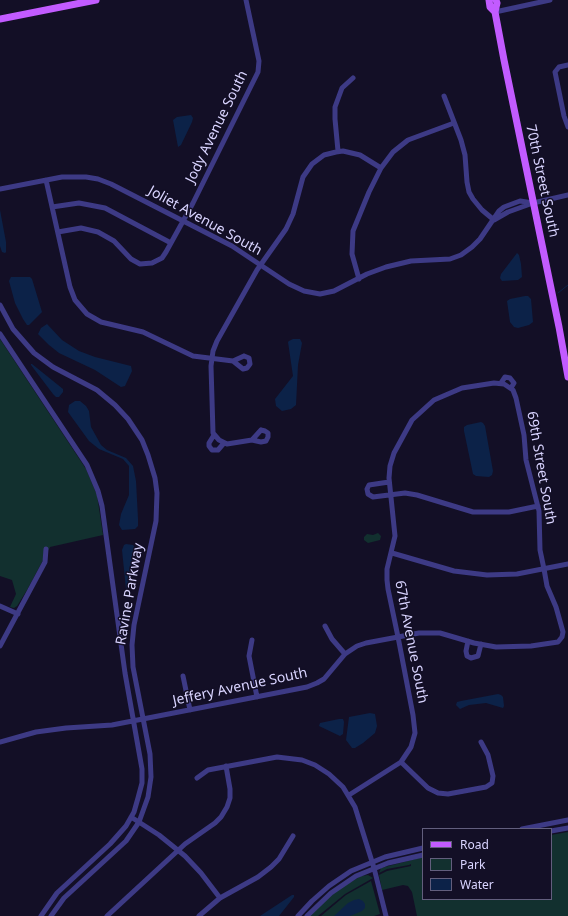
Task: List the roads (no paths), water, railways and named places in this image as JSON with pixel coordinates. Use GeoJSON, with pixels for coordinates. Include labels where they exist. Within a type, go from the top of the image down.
{"type":"FeatureCollection","features":[{"type":"Feature","properties":{"kind":"main road"},"geometry":{"type":"LineString","coordinates":[[0,19],[96,0]]}},
{"type":"Feature","properties":{"kind":"main road","name":"70th Street South"},"geometry":{"type":"LineString","coordinates":[[489,0],[490,7],[495,12]]}},
{"type":"Feature","properties":{"kind":"main road","name":"70th Street South"},"geometry":{"type":"LineString","coordinates":[[496,0],[497,3],[495,12],[568,378]]}},
{"type":"Feature","properties":{"kind":"street","name":"Jody Avenue South"},"geometry":{"type":"LineString","coordinates":[[58,232],[81,228],[98,232],[114,241],[134,261],[144,264],[159,260],[166,252],[183,222],[258,72],[259,61],[246,0]]}},
{"type":"Feature","properties":{"kind":"street"},"geometry":{"type":"LineString","coordinates":[[495,12],[550,0]]}},
{"type":"Feature","properties":{"kind":"street"},"geometry":{"type":"LineString","coordinates":[[568,65],[558,68],[555,72],[564,116],[568,127]]}},
{"type":"Feature","properties":{"kind":"street"},"geometry":{"type":"LineString","coordinates":[[338,151],[335,107],[342,88],[353,78]]}},
{"type":"Feature","properties":{"kind":"street"},"geometry":{"type":"LineString","coordinates":[[444,96],[461,140],[465,155],[469,192],[482,210],[494,220]]}},
{"type":"Feature","properties":{"kind":"street"},"geometry":{"type":"LineString","coordinates":[[359,279],[352,254],[353,231],[369,192],[381,168],[393,152],[408,140],[454,123]]}},
{"type":"Feature","properties":{"kind":"street"},"geometry":{"type":"LineString","coordinates":[[252,440],[231,444],[224,443],[214,435],[212,427],[212,359],[217,340],[260,265],[289,224],[306,171],[318,159],[338,151],[357,154],[381,168]]}},
{"type":"Feature","properties":{"kind":"street","name":"Joliet Avenue South"},"geometry":{"type":"LineString","coordinates":[[0,189],[62,176],[98,179],[111,184],[232,246],[299,289],[320,294],[334,291],[367,274],[386,267],[411,261],[450,259],[461,255],[480,239],[494,220],[508,212],[533,203],[568,195]]}},
{"type":"Feature","properties":{"kind":"street"},"geometry":{"type":"LineString","coordinates":[[46,180],[70,287],[75,300],[87,314],[101,322],[143,332],[187,354],[233,361]]}},
{"type":"Feature","properties":{"kind":"street"},"geometry":{"type":"LineString","coordinates":[[52,207],[79,203],[105,208],[171,244]]}},
{"type":"Feature","properties":{"kind":"street","name":"Ravine Parkway"},"geometry":{"type":"LineString","coordinates":[[0,305],[13,329],[34,353],[53,367],[97,390],[122,412],[139,436],[151,462],[156,486],[157,512],[132,645],[132,667],[150,754],[151,777],[148,797],[139,822],[131,835],[120,847],[64,898],[51,916]]}},
{"type":"Feature","properties":{"kind":"street","name":"Ravine Parkway"},"geometry":{"type":"LineString","coordinates":[[0,334],[84,460],[96,484],[102,506],[125,673],[142,762],[142,776],[138,798],[126,826],[114,841],[57,893],[41,916]]}},
{"type":"Feature","properties":{"kind":"street","name":"67th Avenue South"},"geometry":{"type":"LineString","coordinates":[[349,795],[401,762],[411,747],[414,738],[415,728],[387,580],[387,569],[395,536],[389,482],[390,466],[394,452],[412,420],[434,400],[462,388],[502,383],[505,377],[510,378],[514,383],[511,388]]}},
{"type":"Feature","properties":{"kind":"street"},"geometry":{"type":"LineString","coordinates":[[502,383],[511,388]]}},
{"type":"Feature","properties":{"kind":"street","name":"69th Street South"},"geometry":{"type":"LineString","coordinates":[[511,388],[516,395],[524,435],[526,460],[538,506],[540,520],[540,550],[547,586],[562,624],[562,638]]}},
{"type":"Feature","properties":{"kind":"street"},"geometry":{"type":"LineString","coordinates":[[214,435],[209,443],[212,450],[218,450],[224,443]]}},
{"type":"Feature","properties":{"kind":"street"},"geometry":{"type":"LineString","coordinates":[[389,482],[370,484],[367,486],[366,490],[371,497],[405,493],[417,495],[473,512],[509,512],[538,506]]}},
{"type":"Feature","properties":{"kind":"street"},"geometry":{"type":"LineString","coordinates":[[0,646],[45,562],[46,549]]}},
{"type":"Feature","properties":{"kind":"street"},"geometry":{"type":"LineString","coordinates":[[392,553],[434,566],[469,574],[501,575],[568,564]]}},
{"type":"Feature","properties":{"kind":"street"},"geometry":{"type":"LineString","coordinates":[[0,606],[18,614]]}},
{"type":"Feature","properties":{"kind":"street"},"geometry":{"type":"LineString","coordinates":[[325,626],[331,638],[345,654]]}},
{"type":"Feature","properties":{"kind":"street","name":"Jeffery Avenue South"},"geometry":{"type":"LineString","coordinates":[[0,742],[25,734],[134,721],[304,688],[314,685],[327,676],[345,654],[361,645],[424,632],[435,632],[481,644],[509,647],[531,646],[558,642],[562,638]]}},
{"type":"Feature","properties":{"kind":"street"},"geometry":{"type":"LineString","coordinates":[[252,640],[249,656],[257,697]]}},
{"type":"Feature","properties":{"kind":"street"},"geometry":{"type":"LineString","coordinates":[[468,641],[466,652],[467,656],[470,658],[478,656],[481,644]]}},
{"type":"Feature","properties":{"kind":"street"},"geometry":{"type":"LineString","coordinates":[[183,676],[190,710]]}},
{"type":"Feature","properties":{"kind":"street"},"geometry":{"type":"LineString","coordinates":[[401,762],[428,788],[438,793],[451,794],[486,787],[492,783],[493,776],[488,754],[481,742]]}},
{"type":"Feature","properties":{"kind":"street"},"geometry":{"type":"LineString","coordinates":[[197,778],[206,771],[272,758],[296,759],[308,762],[323,769],[335,778],[349,795],[357,812],[374,868],[386,916]]}},
{"type":"Feature","properties":{"kind":"street"},"geometry":{"type":"LineString","coordinates":[[107,916],[178,850],[217,822],[226,811],[230,794],[226,766]]}},
{"type":"Feature","properties":{"kind":"street"},"geometry":{"type":"LineString","coordinates":[[131,817],[160,835],[178,850],[202,873],[220,898]]}},
{"type":"Feature","properties":{"kind":"street"},"geometry":{"type":"LineString","coordinates":[[527,828],[568,820]]}},
{"type":"Feature","properties":{"kind":"street"},"geometry":{"type":"LineString","coordinates":[[552,831],[568,828]]}},
{"type":"Feature","properties":{"kind":"street"},"geometry":{"type":"LineString","coordinates":[[199,916],[220,898],[271,867],[279,859],[293,836]]}},
{"type":"Feature","properties":{"kind":"street"},"geometry":{"type":"LineString","coordinates":[[298,916],[329,886],[351,871],[393,855],[422,848]]}},
{"type":"Feature","properties":{"kind":"street"},"geometry":{"type":"LineString","coordinates":[[307,916],[334,890],[353,878],[374,868],[398,860],[422,855]]}},
{"type":"Feature","properties":{"kind":"water"},"geometry":{"type":"Polygon","coordinates":[[[191,115],[193,118],[192,122],[181,145],[178,147],[173,120],[177,117],[191,115]]]}},
{"type":"Feature","properties":{"kind":"water"},"geometry":{"type":"Polygon","coordinates":[[[0,210],[6,242],[5,253],[2,252],[0,246],[0,210]]]}},
{"type":"Feature","properties":{"kind":"water"},"geometry":{"type":"Polygon","coordinates":[[[517,253],[521,264],[522,277],[518,280],[502,281],[500,278],[501,274],[517,253]]]}},
{"type":"Feature","properties":{"kind":"water"},"geometry":{"type":"Polygon","coordinates":[[[11,277],[30,277],[32,279],[42,312],[29,325],[27,325],[23,319],[15,303],[9,281],[11,277]]]}},
{"type":"Feature","properties":{"kind":"water"},"geometry":{"type":"Polygon","coordinates":[[[528,296],[531,299],[533,322],[529,325],[518,328],[514,327],[510,322],[507,301],[528,296]]]}},
{"type":"Feature","properties":{"kind":"water"},"geometry":{"type":"Polygon","coordinates":[[[47,324],[62,340],[79,351],[95,357],[131,366],[132,371],[125,386],[121,387],[95,370],[59,353],[38,334],[41,328],[47,324]]]}},
{"type":"Feature","properties":{"kind":"water"},"geometry":{"type":"Polygon","coordinates":[[[293,339],[300,339],[302,343],[298,365],[296,405],[291,409],[282,411],[276,406],[275,399],[293,376],[288,342],[293,339]]]}},
{"type":"Feature","properties":{"kind":"water"},"geometry":{"type":"Polygon","coordinates":[[[32,364],[63,389],[63,392],[59,397],[56,397],[53,394],[31,365],[32,364]]]}},
{"type":"Feature","properties":{"kind":"water"},"geometry":{"type":"Polygon","coordinates":[[[75,401],[80,401],[89,411],[91,427],[101,445],[107,450],[126,458],[133,466],[136,481],[138,519],[138,526],[135,529],[122,530],[119,525],[121,514],[129,495],[129,466],[123,459],[99,449],[89,441],[68,412],[69,405],[75,401]]]}},
{"type":"Feature","properties":{"kind":"water"},"geometry":{"type":"Polygon","coordinates":[[[481,422],[485,426],[493,471],[492,475],[489,477],[476,476],[473,474],[464,431],[464,427],[467,425],[481,422]]]}},
{"type":"Feature","properties":{"kind":"water"},"geometry":{"type":"Polygon","coordinates":[[[126,544],[133,545],[135,548],[127,599],[122,550],[126,544]]]}},
{"type":"Feature","properties":{"kind":"water"},"geometry":{"type":"Polygon","coordinates":[[[498,694],[503,697],[503,708],[486,703],[469,705],[460,709],[456,705],[457,702],[498,694]]]}},
{"type":"Feature","properties":{"kind":"water"},"geometry":{"type":"Polygon","coordinates":[[[370,713],[375,714],[377,726],[375,733],[363,743],[355,748],[352,748],[346,740],[349,717],[370,713]]]}},
{"type":"Feature","properties":{"kind":"water"},"geometry":{"type":"Polygon","coordinates":[[[343,719],[344,722],[343,734],[340,736],[319,726],[320,723],[343,719]]]}},
{"type":"Feature","properties":{"kind":"water"},"geometry":{"type":"Polygon","coordinates":[[[294,895],[294,897],[279,916],[260,916],[294,895]]]}},
{"type":"Feature","properties":{"kind":"water"},"geometry":{"type":"Polygon","coordinates":[[[359,899],[365,904],[365,908],[362,911],[350,916],[334,916],[348,903],[359,899]]]}},
{"type":"Feature","properties":{"kind":"waterway"},"geometry":{"type":"LineString","coordinates":[[558,293],[568,285]]}}]}
